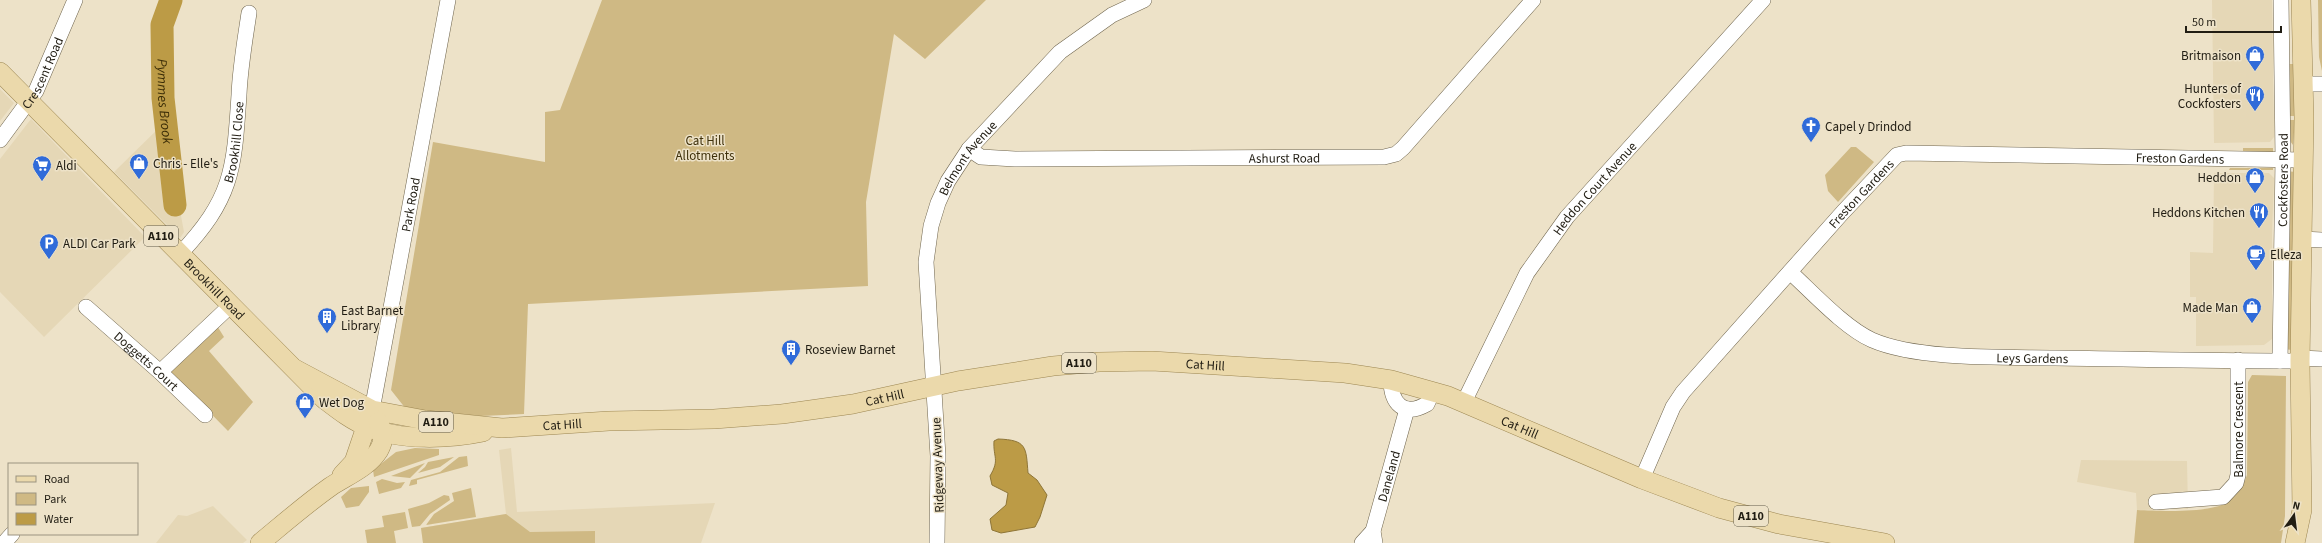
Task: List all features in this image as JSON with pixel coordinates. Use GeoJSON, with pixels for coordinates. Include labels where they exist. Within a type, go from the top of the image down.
{"type":"FeatureCollection","features":[{"type":"Feature","properties":{"kind":"main road","name":"Cockfosters Road"},"geometry":{"type":"LineString","coordinates":[[2301,0],[2304,160],[2300,359],[2302,510],[2309,543]]}},
{"type":"Feature","properties":{"kind":"main road","name":"Brookhill Road"},"geometry":{"type":"LineString","coordinates":[[0,72],[179,256],[294,369],[369,418]]}},
{"type":"Feature","properties":{"kind":"main road","name":"Cat Hill"},"geometry":{"type":"LineString","coordinates":[[384,434],[458,437],[502,428],[609,421],[714,419],[776,415],[853,404],[934,386],[1053,366],[1099,362],[1152,361],[1345,373],[1391,380],[1433,391],[1464,402],[1642,479],[1719,508],[1780,524],[1864,541],[1886,543]]}},
{"type":"Feature","properties":{"kind":"main road","name":"Cat Hill"},"geometry":{"type":"LineString","coordinates":[[369,418],[425,420],[502,428]]}},
{"type":"Feature","properties":{"kind":"main road"},"geometry":{"type":"LineString","coordinates":[[260,543],[330,487],[361,468],[373,458],[382,443],[384,434],[369,418],[354,462],[330,487]]}},
{"type":"Feature","properties":{"kind":"main road","name":"Cockfosters Road"},"geometry":{"type":"LineString","coordinates":[[2295,543],[2302,510]]}},
{"type":"Feature","properties":{"kind":"street","name":"Crescent Road"},"geometry":{"type":"LineString","coordinates":[[0,140],[29,102],[75,0]]}},
{"type":"Feature","properties":{"kind":"street","name":"Park Road"},"geometry":{"type":"LineString","coordinates":[[369,418],[448,0]]}},
{"type":"Feature","properties":{"kind":"street","name":"Belmont Avenue"},"geometry":{"type":"LineString","coordinates":[[934,386],[926,262],[928,242],[938,203],[948,181],[969,149],[1060,52],[1112,15],[1144,0]]}},
{"type":"Feature","properties":{"kind":"street","name":"Ashurst Road"},"geometry":{"type":"LineString","coordinates":[[969,149],[981,157],[1015,159],[1384,157],[1396,154],[1403,148],[1533,0]]}},
{"type":"Feature","properties":{"kind":"street","name":"Heddon Court Avenue"},"geometry":{"type":"LineString","coordinates":[[1464,402],[1526,273],[1568,217],[1763,0]]}},
{"type":"Feature","properties":{"kind":"street","name":"Cockfosters Road"},"geometry":{"type":"LineString","coordinates":[[2280,361],[2283,159],[2281,0]]}},
{"type":"Feature","properties":{"kind":"street","name":"Brookhill Close"},"geometry":{"type":"LineString","coordinates":[[179,256],[210,219],[227,185],[238,135],[239,94],[249,13]]}},
{"type":"Feature","properties":{"kind":"street"},"geometry":{"type":"LineString","coordinates":[[2303,84],[2322,84]]}},
{"type":"Feature","properties":{"kind":"street","name":"Freston Gardens"},"geometry":{"type":"LineString","coordinates":[[1642,479],[1673,407],[1683,392],[1897,155],[1906,152],[2304,160]]}},
{"type":"Feature","properties":{"kind":"street"},"geometry":{"type":"LineString","coordinates":[[2302,239],[2322,240]]}},
{"type":"Feature","properties":{"kind":"street","name":"Leys Gardens"},"geometry":{"type":"LineString","coordinates":[[1790,272],[1852,328],[1870,339],[1899,348],[1997,357],[2280,361],[2300,359]]}},
{"type":"Feature","properties":{"kind":"street"},"geometry":{"type":"LineString","coordinates":[[160,372],[230,306]]}},
{"type":"Feature","properties":{"kind":"street","name":"Doggetts Court"},"geometry":{"type":"LineString","coordinates":[[86,308],[160,372],[205,415]]}},
{"type":"Feature","properties":{"kind":"street"},"geometry":{"type":"LineString","coordinates":[[2300,359],[2322,359]]}},
{"type":"Feature","properties":{"kind":"street","name":"Balmore Crescent"},"geometry":{"type":"LineString","coordinates":[[2156,502],[2223,497],[2236,483],[2238,475],[2238,360]]}},
{"type":"Feature","properties":{"kind":"street"},"geometry":{"type":"LineString","coordinates":[[1391,380],[1393,398],[1398,404],[1407,409],[1414,410],[1427,404],[1433,391]]}},
{"type":"Feature","properties":{"kind":"street","name":"Ridgeway Avenue"},"geometry":{"type":"LineString","coordinates":[[934,386],[938,463],[938,543]]}},
{"type":"Feature","properties":{"kind":"street","name":"Daneland"},"geometry":{"type":"LineString","coordinates":[[1374,537],[1407,409]]}},
{"type":"Feature","properties":{"kind":"street"},"geometry":{"type":"LineString","coordinates":[[4,543],[11,535]]}},
{"type":"Feature","properties":{"kind":"street"},"geometry":{"type":"LineString","coordinates":[[1362,543],[1374,537]]}},
{"type":"Feature","properties":{"kind":"shaded area"},"geometry":{"type":"Polygon","coordinates":[[[2212,0],[2272,0],[2274,137],[2270,142],[2214,143],[2212,0]]]}},
{"type":"Feature","properties":{"kind":"shaded area"},"geometry":{"type":"Polygon","coordinates":[[[0,89],[14,103],[0,121],[0,89]]]}},
{"type":"Feature","properties":{"kind":"shaded area"},"geometry":{"type":"Polygon","coordinates":[[[31,119],[145,237],[44,337],[0,292],[0,159],[31,119]]]}},
{"type":"Feature","properties":{"kind":"shaded area"},"geometry":{"type":"Polygon","coordinates":[[[164,123],[184,232],[180,238],[114,172],[164,123]]]}},
{"type":"Feature","properties":{"kind":"shaded area"},"geometry":{"type":"Polygon","coordinates":[[[2214,173],[2269,173],[2274,178],[2272,235],[2272,339],[2264,345],[2196,346],[2196,297],[2190,297],[2190,252],[2213,253],[2214,173]]]}},
{"type":"Feature","properties":{"kind":"shaded area"},"geometry":{"type":"Polygon","coordinates":[[[511,448],[517,512],[715,503],[701,543],[423,543],[421,528],[506,514],[499,450],[511,448]]]}},
{"type":"Feature","properties":{"kind":"shaded area"},"geometry":{"type":"Polygon","coordinates":[[[2081,460],[2187,461],[2188,509],[2137,510],[2136,493],[2077,482],[2081,460]]]}},
{"type":"Feature","properties":{"kind":"shaded area"},"geometry":{"type":"Polygon","coordinates":[[[213,506],[247,540],[243,543],[156,543],[178,515],[187,516],[213,506]]]}},
{"type":"Feature","properties":{"kind":"green space","name":"Cat Hill Allotments"},"geometry":{"type":"Polygon","coordinates":[[[602,0],[986,0],[925,59],[894,34],[866,202],[868,286],[528,304],[524,414],[481,416],[406,409],[391,390],[433,142],[545,162],[545,112],[560,110],[602,0]]]}},
{"type":"Feature","properties":{"kind":"green space"},"geometry":{"type":"Polygon","coordinates":[[[2318,0],[2322,0],[2322,71],[2319,57],[2318,0]]]}},
{"type":"Feature","properties":{"kind":"green space"},"geometry":{"type":"Polygon","coordinates":[[[2289,64],[2296,64],[2295,116],[2289,116],[2289,64]]]}},
{"type":"Feature","properties":{"kind":"green space"},"geometry":{"type":"Polygon","coordinates":[[[2289,120],[2295,120],[2293,145],[2290,141],[2289,120]]]}},
{"type":"Feature","properties":{"kind":"green space"},"geometry":{"type":"Polygon","coordinates":[[[1851,147],[1856,147],[1874,162],[1838,202],[1828,191],[1825,175],[1851,147]]]}},
{"type":"Feature","properties":{"kind":"green space"},"geometry":{"type":"Polygon","coordinates":[[[2243,148],[2273,148],[2273,152],[2243,152],[2243,148]]]}},
{"type":"Feature","properties":{"kind":"green space"},"geometry":{"type":"Polygon","coordinates":[[[2230,168],[2273,168],[2273,170],[2229,170],[2230,168]]]}},
{"type":"Feature","properties":{"kind":"green space"},"geometry":{"type":"Polygon","coordinates":[[[2287,171],[2295,172],[2292,350],[2285,349],[2287,171]]]}},
{"type":"Feature","properties":{"kind":"green space"},"geometry":{"type":"Polygon","coordinates":[[[214,321],[224,337],[209,351],[253,402],[228,431],[166,368],[214,321]]]}},
{"type":"Feature","properties":{"kind":"green space"},"geometry":{"type":"Polygon","coordinates":[[[2252,375],[2286,376],[2285,516],[2281,543],[2134,543],[2137,510],[2182,511],[2216,507],[2224,504],[2238,491],[2247,475],[2248,382],[2252,375]]]}},
{"type":"Feature","properties":{"kind":"green space"},"geometry":{"type":"Polygon","coordinates":[[[415,448],[439,449],[439,455],[374,477],[373,470],[396,452],[415,448]]]}},
{"type":"Feature","properties":{"kind":"green space"},"geometry":{"type":"Polygon","coordinates":[[[467,456],[468,466],[417,480],[417,484],[409,486],[411,480],[440,472],[459,457],[467,456]]]}},
{"type":"Feature","properties":{"kind":"green space"},"geometry":{"type":"Polygon","coordinates":[[[454,457],[440,467],[418,473],[428,462],[454,457]]]}},
{"type":"Feature","properties":{"kind":"green space"},"geometry":{"type":"Polygon","coordinates":[[[425,463],[410,478],[391,476],[425,463]]]}},
{"type":"Feature","properties":{"kind":"green space"},"geometry":{"type":"Polygon","coordinates":[[[382,479],[397,483],[405,482],[401,488],[379,494],[376,482],[382,479]]]}},
{"type":"Feature","properties":{"kind":"green space"},"geometry":{"type":"Polygon","coordinates":[[[369,486],[369,492],[359,506],[346,508],[341,497],[351,488],[369,486]]]}},
{"type":"Feature","properties":{"kind":"green space"},"geometry":{"type":"Polygon","coordinates":[[[471,488],[476,517],[426,525],[434,514],[454,501],[452,493],[471,488]]]}},
{"type":"Feature","properties":{"kind":"green space"},"geometry":{"type":"Polygon","coordinates":[[[444,495],[449,496],[450,500],[430,514],[420,526],[412,527],[408,509],[429,503],[444,495]]]}},
{"type":"Feature","properties":{"kind":"green space"},"geometry":{"type":"Polygon","coordinates":[[[405,512],[408,528],[394,531],[396,543],[367,543],[365,530],[384,527],[382,516],[405,512]]]}},
{"type":"Feature","properties":{"kind":"green space"},"geometry":{"type":"Polygon","coordinates":[[[506,514],[530,532],[595,531],[595,543],[423,543],[421,528],[506,514]]]}},
{"type":"Feature","properties":{"kind":"water"},"geometry":{"type":"Polygon","coordinates":[[[998,439],[1020,443],[1027,457],[1028,473],[1037,480],[1047,495],[1035,527],[1001,533],[992,530],[990,519],[1006,505],[1008,493],[992,485],[990,476],[995,466],[994,441],[998,439]]]}},
{"type":"Feature","properties":{"kind":"waterway","name":"Pymmes Brook"},"geometry":{"type":"LineString","coordinates":[[171,0],[162,25],[163,98],[175,205]]}},
{"type":"Feature","properties":{"kind":"place","name":"Britmaison"},"geometry":{"type":"Point","coordinates":[2255,72]}},
{"type":"Feature","properties":{"kind":"place","name":"Hunters of Cockfosters"},"geometry":{"type":"Point","coordinates":[2255,112]}},
{"type":"Feature","properties":{"kind":"place","name":"Capel y Drindod"},"geometry":{"type":"Point","coordinates":[1811,143]}},
{"type":"Feature","properties":{"kind":"place","name":"Chris - Elle's"},"geometry":{"type":"Point","coordinates":[139,180]}},
{"type":"Feature","properties":{"kind":"place","name":"Aldi"},"geometry":{"type":"Point","coordinates":[42,182]}},
{"type":"Feature","properties":{"kind":"place","name":"Heddon"},"geometry":{"type":"Point","coordinates":[2255,194]}},
{"type":"Feature","properties":{"kind":"place","name":"Heddons Kitchen"},"geometry":{"type":"Point","coordinates":[2259,229]}},
{"type":"Feature","properties":{"kind":"place","name":"ALDI Car Park"},"geometry":{"type":"Point","coordinates":[49,260]}},
{"type":"Feature","properties":{"kind":"place","name":"Elleza"},"geometry":{"type":"Point","coordinates":[2256,271]}},
{"type":"Feature","properties":{"kind":"place","name":"Made Man"},"geometry":{"type":"Point","coordinates":[2252,324]}},
{"type":"Feature","properties":{"kind":"place","name":"East Barnet Library"},"geometry":{"type":"Point","coordinates":[327,334]}},
{"type":"Feature","properties":{"kind":"place","name":"Roseview Barnet"},"geometry":{"type":"Point","coordinates":[791,366]}},
{"type":"Feature","properties":{"kind":"place","name":"Wet Dog"},"geometry":{"type":"Point","coordinates":[305,419]}}]}
